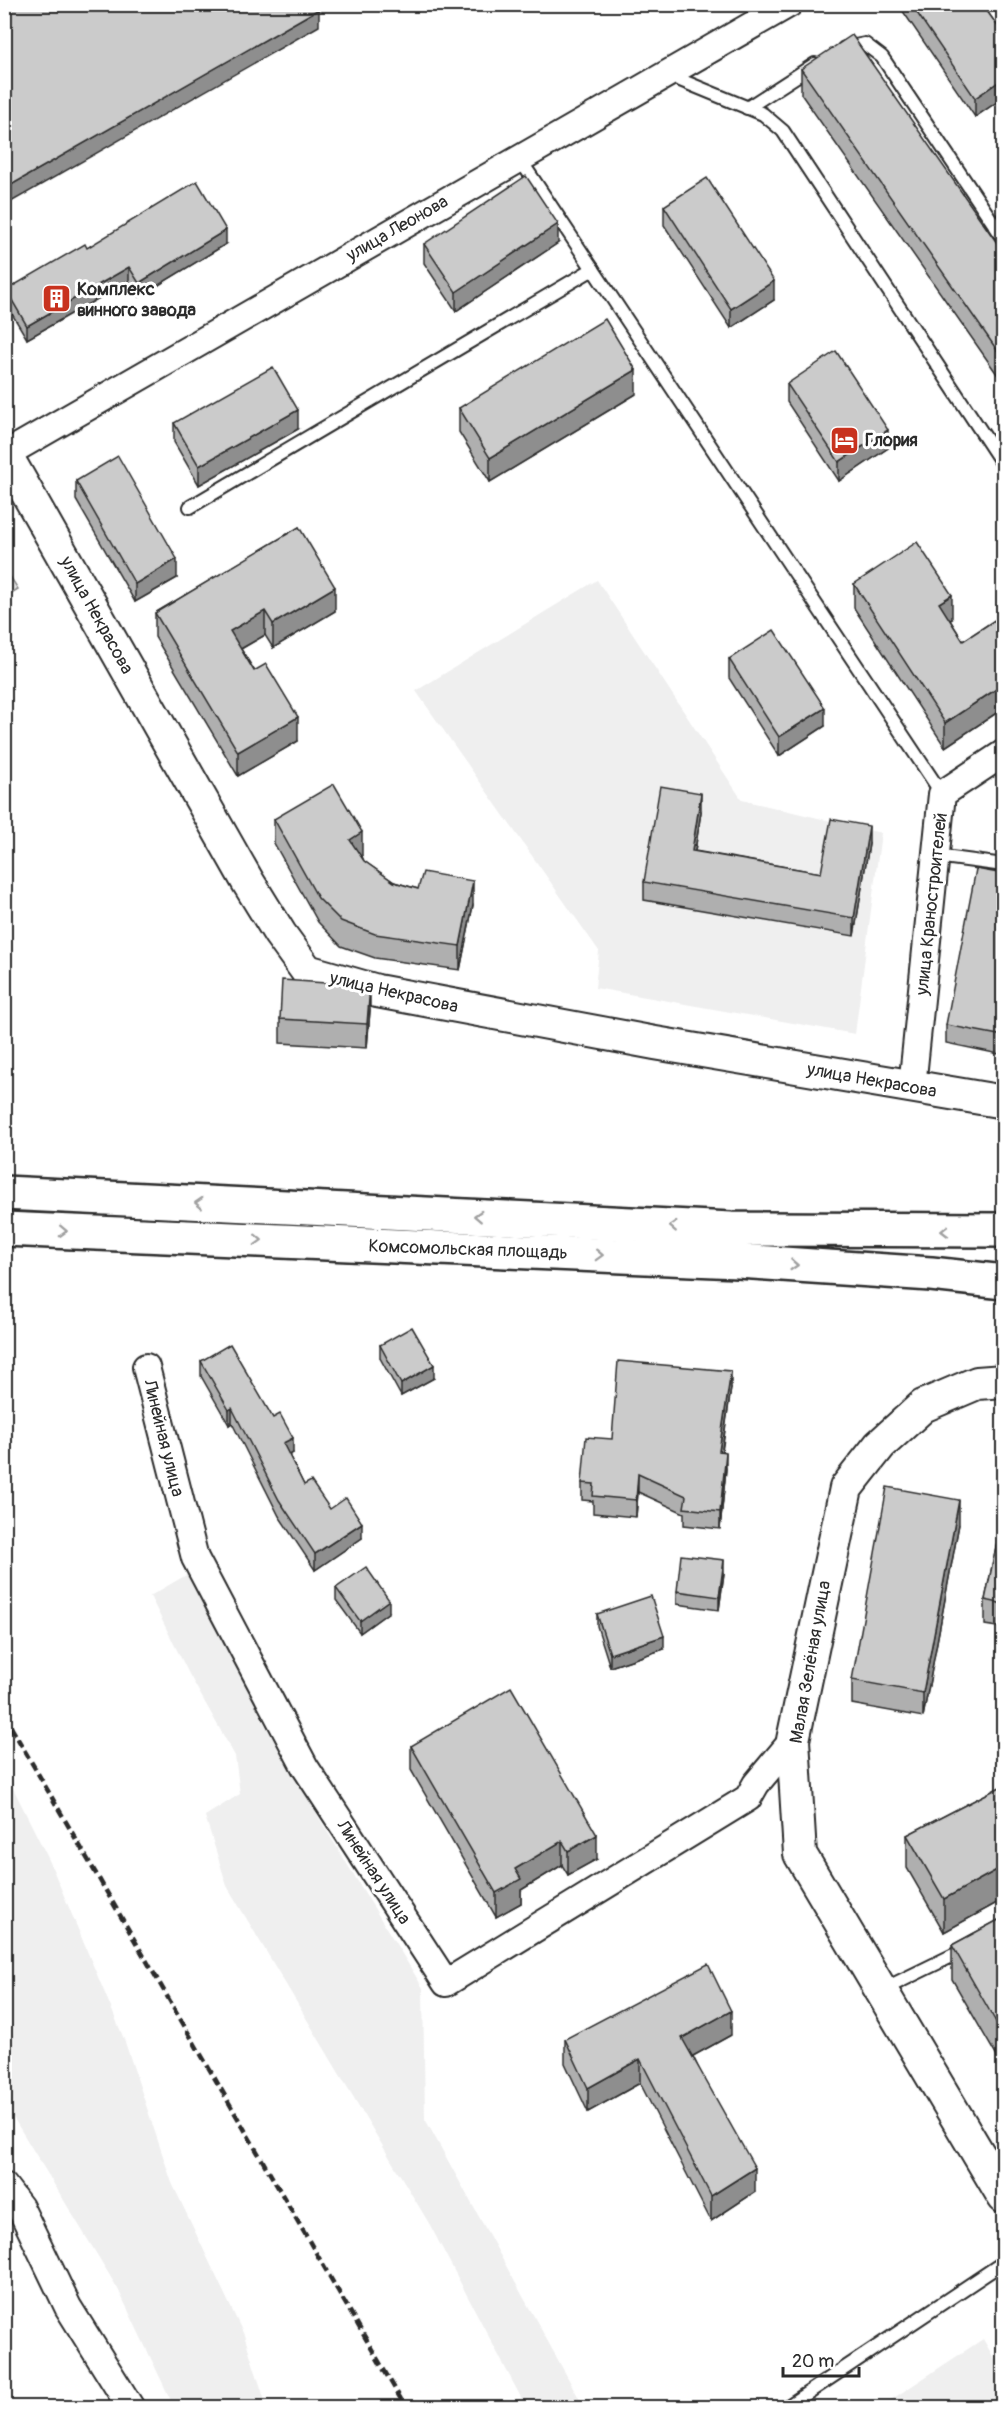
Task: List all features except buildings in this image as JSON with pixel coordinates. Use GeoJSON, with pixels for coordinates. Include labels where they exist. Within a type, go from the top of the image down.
{"type":"FeatureCollection","features":[{"type":"Feature","properties":{"kind":"main road"},"geometry":{"type":"LineString","coordinates":[[4,1193],[731,1229],[1004,1230]]}},
{"type":"Feature","properties":{"kind":"main road","name":"Комсомольская площадь"},"geometry":{"type":"LineString","coordinates":[[4,1229],[738,1261],[931,1274],[1004,1282]]}},
{"type":"Feature","properties":{"kind":"street","name":"улица Леонова"},"geometry":{"type":"LineString","coordinates":[[5,453],[789,4]]}},
{"type":"Feature","properties":{"kind":"street","name":"улица Некрасова"},"geometry":{"type":"LineString","coordinates":[[5,453],[248,882],[280,934],[308,971],[377,991],[655,1043],[1004,1102]]}},
{"type":"Feature","properties":{"kind":"street","name":"улица Краностроителей"},"geometry":{"type":"LineString","coordinates":[[912,1087],[942,794],[1004,753]]}},
{"type":"Feature","properties":{"kind":"street","name":"Линейная улица"},"geometry":{"type":"LineString","coordinates":[[146,1367],[195,1558],[305,1767],[446,1983],[748,1798],[756,1784],[793,1740]]}},
{"type":"Feature","properties":{"kind":"street","name":"Малая Зелёная улица"},"geometry":{"type":"LineString","coordinates":[[1004,1381],[977,1383],[923,1406],[880,1445],[846,1488],[793,1740],[800,1854],[1004,2197]]}},
{"type":"Feature","properties":{"kind":"street"},"geometry":{"type":"LineString","coordinates":[[4,2186],[20,2207],[68,2307],[131,2408]]}},
{"type":"Feature","properties":{"kind":"lane"},"geometry":{"type":"LineString","coordinates":[[990,4],[1004,25]]}},
{"type":"Feature","properties":{"kind":"lane"},"geometry":{"type":"LineString","coordinates":[[747,108],[829,55],[850,46],[865,44],[882,57],[1004,239]]}},
{"type":"Feature","properties":{"kind":"lane"},"geometry":{"type":"LineString","coordinates":[[666,74],[763,114],[783,131],[1004,466]]}},
{"type":"Feature","properties":{"kind":"lane"},"geometry":{"type":"LineString","coordinates":[[519,158],[942,794]]}},
{"type":"Feature","properties":{"kind":"lane"},"geometry":{"type":"LineString","coordinates":[[190,507],[594,269]]}},
{"type":"Feature","properties":{"kind":"lane"},"geometry":{"type":"LineString","coordinates":[[936,856],[1004,865]]}},
{"type":"Feature","properties":{"kind":"lane"},"geometry":{"type":"LineString","coordinates":[[881,1991],[973,1945]]}},
{"type":"Feature","properties":{"kind":"lane"},"geometry":{"type":"LineString","coordinates":[[786,2408],[1004,2262]]}},
{"type":"Feature","properties":{"kind":"shaded area"},"geometry":{"type":"Polygon","coordinates":[[[4,567],[18,589],[5,597],[4,597],[4,567]]]}},
{"type":"Feature","properties":{"kind":"shaded area"},"geometry":{"type":"Polygon","coordinates":[[[597,580],[742,800],[881,833],[855,1034],[595,988],[599,951],[416,691],[597,580]]]}},
{"type":"Feature","properties":{"kind":"shaded area"},"geometry":{"type":"Polygon","coordinates":[[[188,1574],[221,1634],[264,1723],[423,1988],[425,2119],[584,2407],[526,2407],[430,2225],[227,1886],[205,1816],[240,1794],[235,1756],[189,1674],[150,1596],[188,1574]]]}},
{"type":"Feature","properties":{"kind":"shaded area"},"geometry":{"type":"Polygon","coordinates":[[[5,1772],[49,1860],[124,2039],[172,2183],[244,2335],[267,2407],[174,2407],[118,2289],[5,2104],[5,1772]]]}},
{"type":"Feature","properties":{"kind":"shaded area"},"geometry":{"type":"Polygon","coordinates":[[[983,2339],[1003,2374],[1003,2407],[880,2407],[983,2339]]]}},
{"type":"Feature","properties":{"kind":"railway"},"geometry":{"type":"LineString","coordinates":[[4,1715],[406,2408]]}},
{"type":"Feature","properties":{"kind":"place","name":"Комплекс винного завода"},"geometry":{"type":"Point","coordinates":[56,299]}},
{"type":"Feature","properties":{"kind":"place","name":"Глория"},"geometry":{"type":"Point","coordinates":[844,440]}}]}
